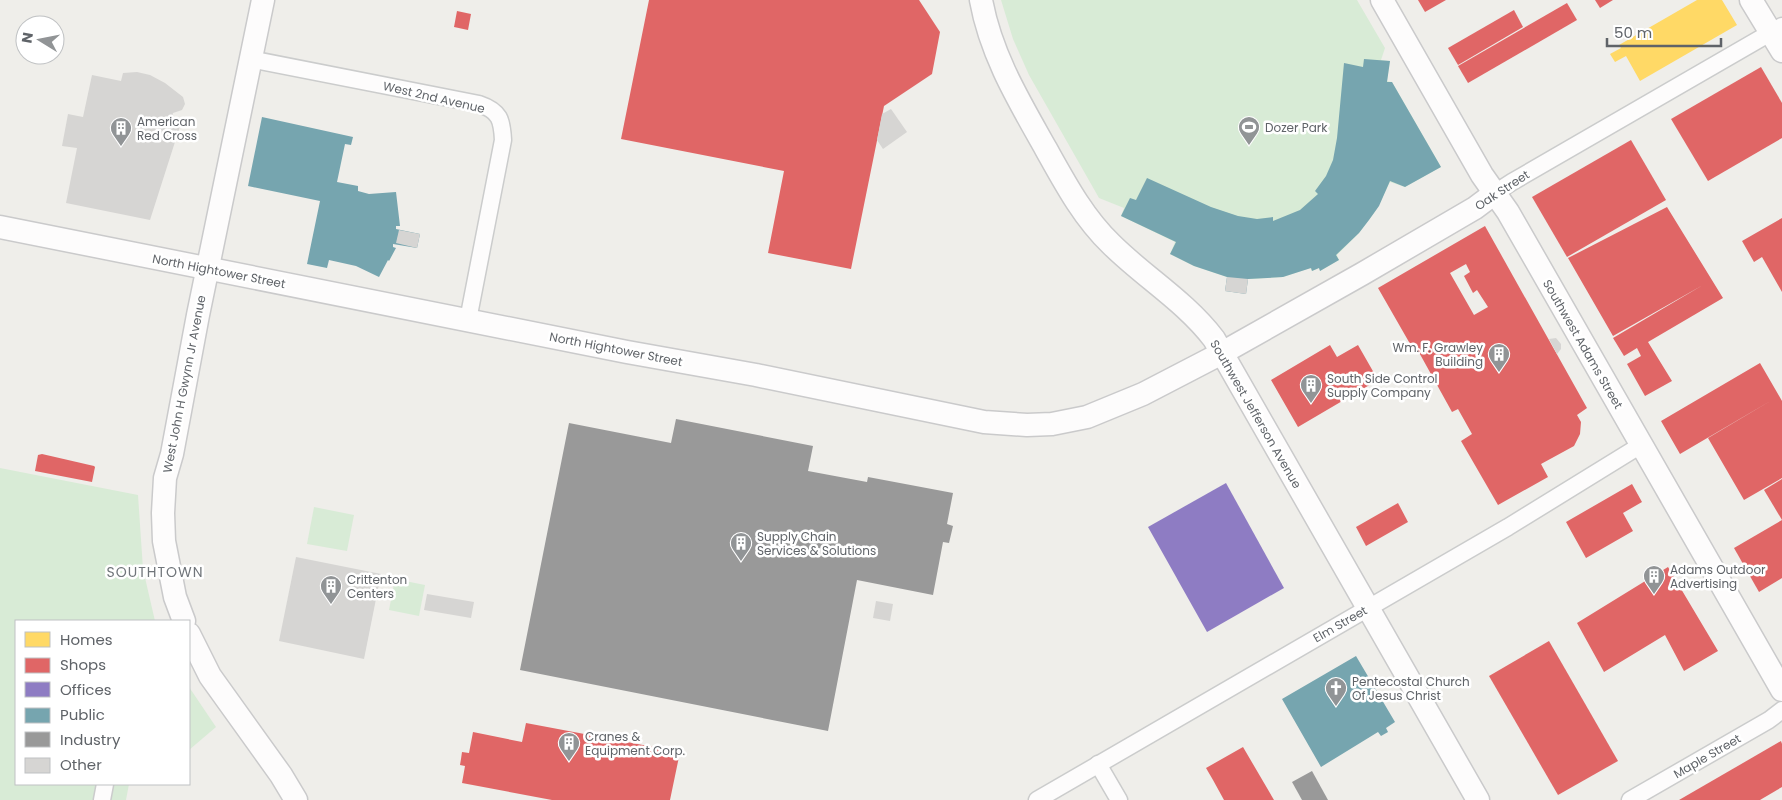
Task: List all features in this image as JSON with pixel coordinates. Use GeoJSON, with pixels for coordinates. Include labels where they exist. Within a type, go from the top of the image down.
{"type":"FeatureCollection","features":[{"type":"Feature","properties":{"kind":"street","name":"West John H Gwynn Jr Avenue"},"geometry":{"type":"LineString","coordinates":[[184,620],[175,597],[164,541],[163,503],[165,478],[172,454],[262,0]]}},
{"type":"Feature","properties":{"kind":"street","name":"Southwest Jefferson Avenue"},"geometry":{"type":"LineString","coordinates":[[981,0],[989,36],[1010,86],[1083,211],[1118,251],[1163,288],[1204,326],[1222,353],[1478,800]]}},
{"type":"Feature","properties":{"kind":"street","name":"Southwest Adams Street"},"geometry":{"type":"LineString","coordinates":[[1382,0],[1482,175],[1495,193],[1642,445],[1782,690]]}},
{"type":"Feature","properties":{"kind":"street"},"geometry":{"type":"LineString","coordinates":[[1752,0],[1778,37]]}},
{"type":"Feature","properties":{"kind":"street","name":"Oak Street"},"geometry":{"type":"LineString","coordinates":[[1222,353],[1475,208],[1512,182],[1778,37]]}},
{"type":"Feature","properties":{"kind":"street","name":"West 2nd Avenue"},"geometry":{"type":"LineString","coordinates":[[250,59],[479,104],[497,114],[502,124],[503,140],[468,320]]}},
{"type":"Feature","properties":{"kind":"street","name":"North Hightower Street"},"geometry":{"type":"LineString","coordinates":[[0,227],[1002,425],[1052,424],[1095,414],[1143,394],[1222,353]]}},
{"type":"Feature","properties":{"kind":"street","name":"Elm Street"},"geometry":{"type":"LineString","coordinates":[[1037,800],[1508,527],[1642,445]]}},
{"type":"Feature","properties":{"kind":"street"},"geometry":{"type":"LineString","coordinates":[[190,636],[210,676],[281,775],[296,800]]}},
{"type":"Feature","properties":{"kind":"street","name":"Maple Street"},"geometry":{"type":"LineString","coordinates":[[1630,800],[1769,720],[1782,710]]}},
{"type":"Feature","properties":{"kind":"street"},"geometry":{"type":"LineString","coordinates":[[1098,764],[1119,800]]}},
{"type":"Feature","properties":{"kind":"street"},"geometry":{"type":"LineString","coordinates":[[102,800],[105,785]]}},
{"type":"Feature","properties":{"kind":"green space","name":"Dozer Park"},"geometry":{"type":"Polygon","coordinates":[[[1001,0],[1357,0],[1385,48],[1381,60],[1390,61],[1387,81],[1392,82],[1441,167],[1405,187],[1390,182],[1376,210],[1359,233],[1337,255],[1339,260],[1320,271],[1319,268],[1312,271],[1310,268],[1283,277],[1251,279],[1227,277],[1194,266],[1170,254],[1175,242],[1121,216],[1124,208],[1099,198],[1029,75],[1013,39],[1001,0]]]}},
{"type":"Feature","properties":{"kind":"green space"},"geometry":{"type":"Polygon","coordinates":[[[0,468],[138,495],[143,569],[155,620],[15,620],[15,785],[129,785],[126,800],[0,800],[0,468]]]}},
{"type":"Feature","properties":{"kind":"green space"},"geometry":{"type":"Polygon","coordinates":[[[314,507],[354,515],[347,551],[307,544],[314,507]]]}},
{"type":"Feature","properties":{"kind":"green space"},"geometry":{"type":"Polygon","coordinates":[[[395,579],[425,585],[419,616],[389,610],[395,579]]]}},
{"type":"Feature","properties":{"kind":"green space"},"geometry":{"type":"Polygon","coordinates":[[[190,688],[216,727],[190,749],[190,688]]]}},
{"type":"Feature","properties":{"kind":"building: Homes"},"geometry":{"type":"Polygon","coordinates":[[[1697,0],[1722,0],[1737,25],[1640,81],[1626,56],[1615,62],[1610,54],[1621,48],[1619,45],[1697,0]]]}},
{"type":"Feature","properties":{"kind":"building: Shops"},"geometry":{"type":"Polygon","coordinates":[[[649,0],[919,0],[940,32],[932,74],[884,106],[851,269],[768,253],[784,171],[621,139],[649,0]]]}},
{"type":"Feature","properties":{"kind":"building: Shops"},"geometry":{"type":"Polygon","coordinates":[[[1418,0],[1446,0],[1425,12],[1418,0]]]}},
{"type":"Feature","properties":{"kind":"building: Shops"},"geometry":{"type":"Polygon","coordinates":[[[1595,0],[1613,0],[1600,8],[1595,0]]]}},
{"type":"Feature","properties":{"kind":"building: Shops"},"geometry":{"type":"Polygon","coordinates":[[[1567,3],[1577,20],[1468,83],[1458,66],[1567,3]]]}},
{"type":"Feature","properties":{"kind":"building: Shops"},"geometry":{"type":"Polygon","coordinates":[[[1514,10],[1523,27],[1458,65],[1448,48],[1514,10]]]}},
{"type":"Feature","properties":{"kind":"building: Shops"},"geometry":{"type":"Polygon","coordinates":[[[457,11],[471,14],[468,30],[454,27],[457,11]]]}},
{"type":"Feature","properties":{"kind":"building: Shops"},"geometry":{"type":"Polygon","coordinates":[[[1761,67],[1782,103],[1782,138],[1708,181],[1671,119],[1761,67]]]}},
{"type":"Feature","properties":{"kind":"building: Shops"},"geometry":{"type":"Polygon","coordinates":[[[1631,140],[1666,200],[1567,257],[1532,197],[1631,140]]]}},
{"type":"Feature","properties":{"kind":"building: Shops"},"geometry":{"type":"Polygon","coordinates":[[[1667,207],[1723,298],[1648,342],[1672,381],[1645,396],[1627,364],[1641,356],[1637,348],[1624,356],[1613,338],[1703,285],[1613,336],[1568,258],[1667,207]]]}},
{"type":"Feature","properties":{"kind":"building: Shops"},"geometry":{"type":"Polygon","coordinates":[[[1782,218],[1782,292],[1762,257],[1754,262],[1742,241],[1782,218]]]}},
{"type":"Feature","properties":{"kind":"building: Shops"},"geometry":{"type":"Polygon","coordinates":[[[1485,226],[1587,408],[1577,415],[1581,422],[1580,434],[1574,446],[1541,464],[1548,477],[1498,505],[1461,441],[1472,434],[1458,409],[1452,412],[1416,347],[1413,349],[1378,288],[1485,226]],[[1466,264],[1450,273],[1474,315],[1488,307],[1477,290],[1473,293],[1464,276],[1470,272],[1466,264]]]}},
{"type":"Feature","properties":{"kind":"building: Shops","name":"South Side Control Supply Company"},"geometry":{"type":"Polygon","coordinates":[[[1330,345],[1337,357],[1358,345],[1378,380],[1298,427],[1271,380],[1330,345]]]}},
{"type":"Feature","properties":{"kind":"building: Shops"},"geometry":{"type":"Polygon","coordinates":[[[1760,363],[1782,401],[1782,478],[1744,500],[1708,438],[1772,400],[1680,454],[1661,421],[1760,363]]]}},
{"type":"Feature","properties":{"kind":"building: Shops"},"geometry":{"type":"Polygon","coordinates":[[[42,454],[94,466],[92,482],[35,471],[38,455],[42,454]]]}},
{"type":"Feature","properties":{"kind":"building: Shops"},"geometry":{"type":"Polygon","coordinates":[[[1782,479],[1782,520],[1764,490],[1782,479]]]}},
{"type":"Feature","properties":{"kind":"building: Shops"},"geometry":{"type":"Polygon","coordinates":[[[1632,484],[1642,502],[1623,513],[1633,531],[1586,558],[1566,522],[1632,484]]]}},
{"type":"Feature","properties":{"kind":"building: Shops"},"geometry":{"type":"Polygon","coordinates":[[[1398,503],[1408,522],[1366,546],[1356,527],[1398,503]]]}},
{"type":"Feature","properties":{"kind":"building: Shops"},"geometry":{"type":"Polygon","coordinates":[[[1782,520],[1782,578],[1759,592],[1734,548],[1782,520]]]}},
{"type":"Feature","properties":{"kind":"building: Shops","name":"Adams Outdoor Advertising"},"geometry":{"type":"Polygon","coordinates":[[[1668,567],[1718,651],[1684,671],[1665,635],[1604,672],[1577,623],[1668,567]]]}},
{"type":"Feature","properties":{"kind":"building: Shops"},"geometry":{"type":"Polygon","coordinates":[[[1549,641],[1618,761],[1558,795],[1489,676],[1549,641]]]}},
{"type":"Feature","properties":{"kind":"building: Shops","name":"Cranes & Equipment Corp."},"geometry":{"type":"Polygon","coordinates":[[[526,723],[680,752],[670,800],[552,800],[462,783],[465,766],[460,765],[462,752],[469,753],[473,732],[522,742],[526,723]]]}},
{"type":"Feature","properties":{"kind":"building: Shops"},"geometry":{"type":"Polygon","coordinates":[[[1781,741],[1782,787],[1760,800],[1679,800],[1781,741]]]}},
{"type":"Feature","properties":{"kind":"building: Shops"},"geometry":{"type":"Polygon","coordinates":[[[1243,747],[1274,800],[1224,800],[1206,768],[1243,747]]]}},
{"type":"Feature","properties":{"kind":"building: Offices"},"geometry":{"type":"Polygon","coordinates":[[[1226,483],[1284,588],[1207,632],[1148,527],[1226,483]]]}},
{"type":"Feature","properties":{"kind":"building: Public"},"geometry":{"type":"Polygon","coordinates":[[[1364,59],[1390,61],[1387,82],[1392,82],[1441,167],[1405,187],[1390,181],[1379,206],[1369,220],[1359,233],[1336,255],[1339,260],[1320,271],[1319,268],[1312,271],[1311,268],[1283,277],[1248,279],[1246,294],[1225,291],[1227,277],[1194,266],[1170,254],[1176,242],[1121,216],[1130,198],[1136,200],[1147,178],[1211,207],[1238,216],[1257,219],[1273,217],[1273,221],[1300,210],[1318,194],[1315,191],[1326,176],[1333,160],[1344,63],[1363,67],[1364,59]]]}},
{"type":"Feature","properties":{"kind":"building: Public"},"geometry":{"type":"Polygon","coordinates":[[[262,117],[353,137],[351,145],[345,144],[337,182],[358,186],[358,191],[369,194],[396,192],[400,226],[396,226],[396,229],[420,234],[417,248],[393,244],[393,247],[396,248],[379,277],[356,266],[329,260],[327,268],[307,264],[320,201],[248,186],[262,117]]]}},
{"type":"Feature","properties":{"kind":"building: Public","name":"Pentecostal Church Of Jesus Christ"},"geometry":{"type":"Polygon","coordinates":[[[1356,656],[1395,722],[1386,728],[1388,732],[1381,736],[1378,732],[1321,767],[1282,699],[1356,656]]]}},
{"type":"Feature","properties":{"kind":"building: Industry","name":"Supply Chain Services & Solutions"},"geometry":{"type":"Polygon","coordinates":[[[676,419],[813,446],[808,471],[867,482],[868,477],[953,493],[947,524],[953,526],[949,543],[943,542],[933,595],[857,580],[828,731],[520,670],[569,423],[671,443],[676,419]]]}},
{"type":"Feature","properties":{"kind":"building: Industry"},"geometry":{"type":"Polygon","coordinates":[[[1312,771],[1328,800],[1302,800],[1292,782],[1312,771]]]}},
{"type":"Feature","properties":{"kind":"building: Other","name":"American Red Cross"},"geometry":{"type":"Polygon","coordinates":[[[137,72],[150,75],[165,83],[183,97],[185,104],[182,110],[173,113],[172,117],[182,120],[150,220],[66,203],[77,148],[62,146],[68,114],[83,117],[92,75],[121,81],[123,73],[137,72]]]}},
{"type":"Feature","properties":{"kind":"building: Other"},"geometry":{"type":"Polygon","coordinates":[[[891,109],[907,132],[883,149],[877,140],[882,114],[891,109]]]}},
{"type":"Feature","properties":{"kind":"building: Other"},"geometry":{"type":"Polygon","coordinates":[[[399,230],[420,234],[417,248],[396,243],[399,230]]]}},
{"type":"Feature","properties":{"kind":"building: Other"},"geometry":{"type":"Polygon","coordinates":[[[1227,277],[1248,279],[1246,294],[1225,291],[1227,277]]]}},
{"type":"Feature","properties":{"kind":"building: Other"},"geometry":{"type":"Polygon","coordinates":[[[1556,338],[1561,344],[1561,349],[1557,354],[1549,339],[1556,338]]]}},
{"type":"Feature","properties":{"kind":"building: Other","name":"Crittenton Centers"},"geometry":{"type":"Polygon","coordinates":[[[296,557],[381,574],[364,659],[279,641],[296,557]]]}},
{"type":"Feature","properties":{"kind":"building: Other"},"geometry":{"type":"Polygon","coordinates":[[[427,594],[474,602],[471,618],[424,610],[427,594]]]}},
{"type":"Feature","properties":{"kind":"building: Other"},"geometry":{"type":"Polygon","coordinates":[[[876,601],[893,604],[890,621],[873,618],[876,601]]]}},
{"type":"Feature","properties":{"kind":"place","name":"Dozer Park"},"geometry":{"type":"Point","coordinates":[1249,146]}},
{"type":"Feature","properties":{"kind":"place","name":"American Red Cross"},"geometry":{"type":"Point","coordinates":[121,147]}},
{"type":"Feature","properties":{"kind":"place","name":"Wm. F. Grawley Building"},"geometry":{"type":"Point","coordinates":[1499,373]}},
{"type":"Feature","properties":{"kind":"place","name":"South Side Control Supply Company"},"geometry":{"type":"Point","coordinates":[1311,404]}},
{"type":"Feature","properties":{"kind":"place","name":"Supply Chain Services & Solutions"},"geometry":{"type":"Point","coordinates":[741,562]}},
{"type":"Feature","properties":{"kind":"place","name":"Adams Outdoor Advertising"},"geometry":{"type":"Point","coordinates":[1654,595]}},
{"type":"Feature","properties":{"kind":"place","name":"Crittenton Centers"},"geometry":{"type":"Point","coordinates":[331,605]}},
{"type":"Feature","properties":{"kind":"place","name":"Pentecostal Church Of Jesus Christ"},"geometry":{"type":"Point","coordinates":[1336,707]}},
{"type":"Feature","properties":{"kind":"place","name":"Cranes & Equipment Corp."},"geometry":{"type":"Point","coordinates":[569,762]}},
{"type":"Feature","properties":{"kind":"district","name":"SOUTHTOWN"},"geometry":{"type":"Point","coordinates":[155,572]}}]}
